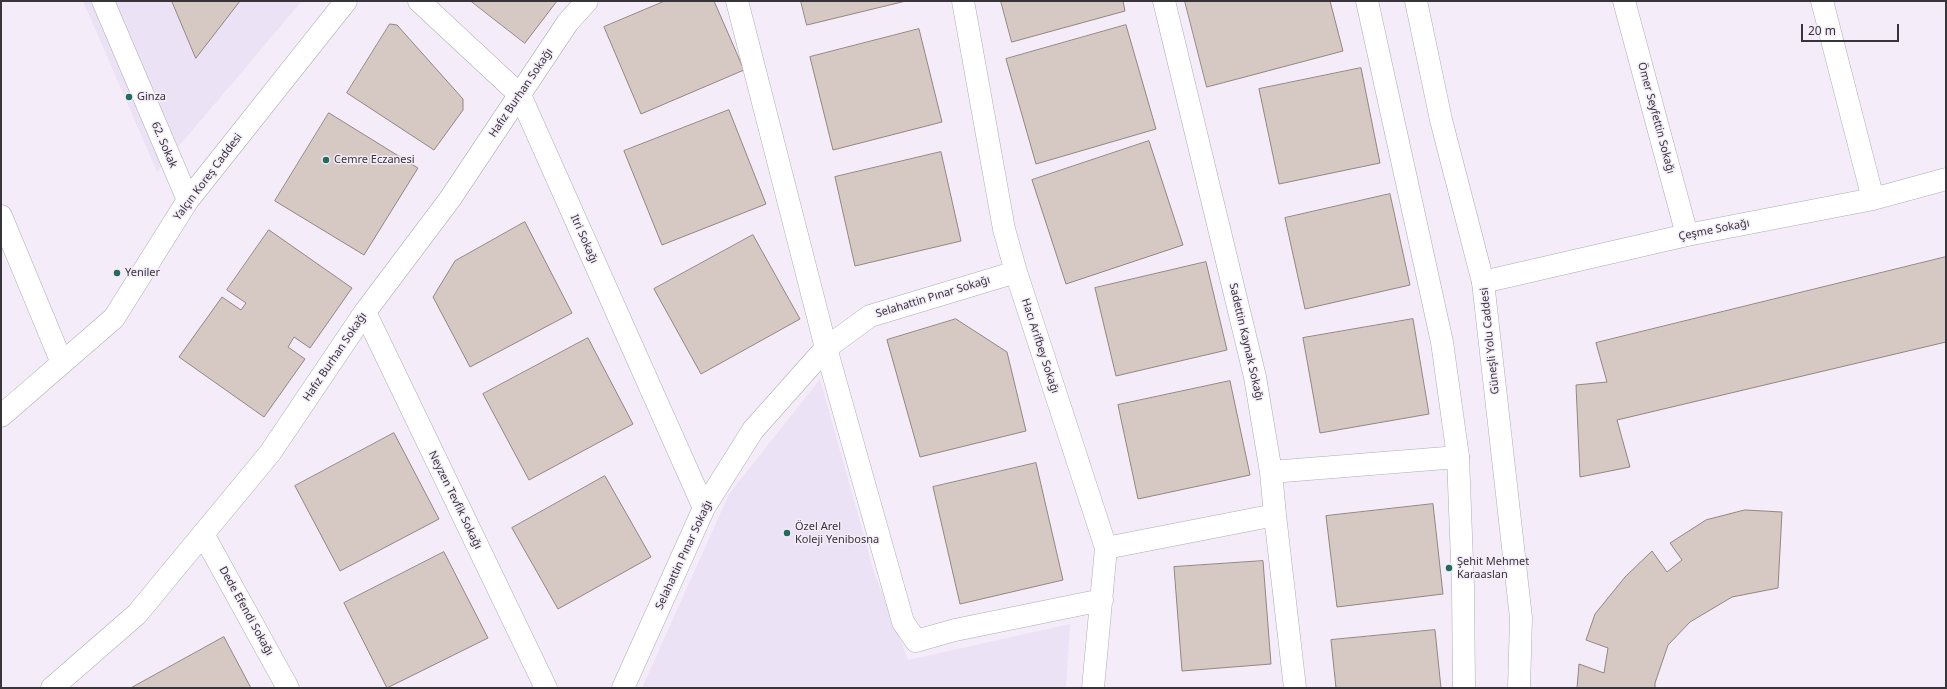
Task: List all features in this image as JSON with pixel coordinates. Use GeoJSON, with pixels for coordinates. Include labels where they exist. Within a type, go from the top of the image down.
{"type":"FeatureCollection","features":[{"type":"Feature","properties":{"kind":"street","name":"62. Sokak"},"geometry":{"type":"LineString","coordinates":[[104,1],[188,200]]}},
{"type":"Feature","properties":{"kind":"street","name":"Yalçın Koreş Caddesi"},"geometry":{"type":"LineString","coordinates":[[1,416],[114,318],[188,200],[346,1]]}},
{"type":"Feature","properties":{"kind":"street","name":"Itri Sokağı"},"geometry":{"type":"LineString","coordinates":[[419,1],[520,96],[704,508]]}},
{"type":"Feature","properties":{"kind":"street","name":"Hafız Burhan Sokağı"},"geometry":{"type":"LineString","coordinates":[[62,685],[136,614],[270,453],[364,312],[450,199],[568,22],[587,1]]}},
{"type":"Feature","properties":{"kind":"street"},"geometry":{"type":"LineString","coordinates":[[737,1],[826,348],[903,622],[916,641],[955,630],[1102,600]]}},
{"type":"Feature","properties":{"kind":"street","name":"Hacı Arifbey Sokağı"},"geometry":{"type":"LineString","coordinates":[[963,1],[1004,229],[1016,272],[1106,548],[1094,688]]}},
{"type":"Feature","properties":{"kind":"street","name":"Sadettin Kaynak Sokağı"},"geometry":{"type":"LineString","coordinates":[[1164,1],[1255,377],[1271,472],[1295,688]]}},
{"type":"Feature","properties":{"kind":"street"},"geometry":{"type":"LineString","coordinates":[[1367,1],[1442,342],[1458,457],[1463,586],[1464,688]]}},
{"type":"Feature","properties":{"kind":"street","name":"Güneşli Yolu Caddesi"},"geometry":{"type":"LineString","coordinates":[[1416,1],[1441,120],[1483,282],[1521,618],[1519,688]]}},
{"type":"Feature","properties":{"kind":"street","name":"Ömer Seyfettin Sokağı"},"geometry":{"type":"LineString","coordinates":[[1624,1],[1687,235]]}},
{"type":"Feature","properties":{"kind":"street"},"geometry":{"type":"LineString","coordinates":[[1822,1],[1873,199]]}},
{"type":"Feature","properties":{"kind":"street","name":"Çeşme Sokağı"},"geometry":{"type":"LineString","coordinates":[[1483,282],[1687,235],[1873,199],[1946,179]]}},
{"type":"Feature","properties":{"kind":"street"},"geometry":{"type":"LineString","coordinates":[[1,216],[62,363]]}},
{"type":"Feature","properties":{"kind":"street","name":"Selahattin Pınar Sokağı"},"geometry":{"type":"LineString","coordinates":[[623,688],[704,508],[753,430],[826,348],[870,316],[1016,272]]}},
{"type":"Feature","properties":{"kind":"street","name":"Neyzen Tevfik Sokağı"},"geometry":{"type":"LineString","coordinates":[[364,312],[546,688]]}},
{"type":"Feature","properties":{"kind":"street"},"geometry":{"type":"LineString","coordinates":[[1271,472],[1458,457]]}},
{"type":"Feature","properties":{"kind":"street"},"geometry":{"type":"LineString","coordinates":[[1106,548],[1275,515]]}},
{"type":"Feature","properties":{"kind":"street","name":"Dede Efendi Sokağı"},"geometry":{"type":"LineString","coordinates":[[203,534],[288,688]]}},
{"type":"Feature","properties":{"kind":"shaded area"},"geometry":{"type":"Polygon","coordinates":[[[83,1],[302,1],[157,172],[83,1]]]}},
{"type":"Feature","properties":{"kind":"shaded area","name":"Özel Arel Koleji Yenibosna"},"geometry":{"type":"Polygon","coordinates":[[[820,379],[874,572],[908,660],[1070,624],[1066,688],[642,688],[729,494],[820,379]]]}},
{"type":"Feature","properties":{"kind":"building"},"geometry":{"type":"Polygon","coordinates":[[[172,1],[240,1],[196,58],[172,1]]]}},
{"type":"Feature","properties":{"kind":"building"},"geometry":{"type":"Polygon","coordinates":[[[471,1],[557,1],[525,43],[471,1]]]}},
{"type":"Feature","properties":{"kind":"building"},"geometry":{"type":"Polygon","coordinates":[[[665,1],[714,1],[744,70],[641,114],[604,27],[665,1]]]}},
{"type":"Feature","properties":{"kind":"building"},"geometry":{"type":"Polygon","coordinates":[[[801,1],[906,1],[807,25],[801,1]]]}},
{"type":"Feature","properties":{"kind":"building"},"geometry":{"type":"Polygon","coordinates":[[[1001,1],[1123,1],[1125,11],[1012,42],[1001,1]]]}},
{"type":"Feature","properties":{"kind":"building"},"geometry":{"type":"Polygon","coordinates":[[[1185,1],[1330,1],[1343,51],[1207,87],[1185,1]]]}},
{"type":"Feature","properties":{"kind":"building"},"geometry":{"type":"Polygon","coordinates":[[[390,24],[397,25],[463,99],[463,110],[434,150],[347,93],[390,24]]]}},
{"type":"Feature","properties":{"kind":"building"},"geometry":{"type":"Polygon","coordinates":[[[1126,25],[1156,129],[1036,164],[1006,59],[1126,25]]]}},
{"type":"Feature","properties":{"kind":"building"},"geometry":{"type":"Polygon","coordinates":[[[919,29],[942,122],[833,150],[810,57],[919,29]]]}},
{"type":"Feature","properties":{"kind":"building"},"geometry":{"type":"Polygon","coordinates":[[[1361,68],[1380,163],[1279,184],[1259,89],[1361,68]]]}},
{"type":"Feature","properties":{"kind":"building"},"geometry":{"type":"Polygon","coordinates":[[[729,110],[766,204],[662,245],[624,151],[729,110]]]}},
{"type":"Feature","properties":{"kind":"building"},"geometry":{"type":"Polygon","coordinates":[[[329,113],[418,168],[364,255],[275,201],[329,113]]]}},
{"type":"Feature","properties":{"kind":"building"},"geometry":{"type":"Polygon","coordinates":[[[1149,141],[1183,245],[1066,284],[1032,180],[1149,141]]]}},
{"type":"Feature","properties":{"kind":"building"},"geometry":{"type":"Polygon","coordinates":[[[941,152],[961,241],[855,266],[835,177],[941,152]]]}},
{"type":"Feature","properties":{"kind":"building"},"geometry":{"type":"Polygon","coordinates":[[[1390,194],[1410,285],[1305,309],[1285,218],[1390,194]]]}},
{"type":"Feature","properties":{"kind":"building"},"geometry":{"type":"Polygon","coordinates":[[[525,222],[572,313],[470,367],[433,297],[455,261],[525,222]]]}},
{"type":"Feature","properties":{"kind":"building"},"geometry":{"type":"Polygon","coordinates":[[[269,230],[352,288],[310,348],[294,337],[288,347],[305,359],[264,417],[179,357],[222,297],[241,310],[246,303],[227,290],[269,230]]]}},
{"type":"Feature","properties":{"kind":"building"},"geometry":{"type":"Polygon","coordinates":[[[753,235],[800,319],[701,374],[654,289],[753,235]]]}},
{"type":"Feature","properties":{"kind":"building"},"geometry":{"type":"Polygon","coordinates":[[[1946,257],[1946,342],[1617,420],[1630,467],[1580,477],[1576,385],[1607,382],[1596,343],[1946,257]]]}},
{"type":"Feature","properties":{"kind":"building"},"geometry":{"type":"Polygon","coordinates":[[[1206,262],[1227,350],[1116,376],[1095,288],[1206,262]]]}},
{"type":"Feature","properties":{"kind":"building"},"geometry":{"type":"Polygon","coordinates":[[[956,319],[1007,352],[1026,431],[920,457],[887,340],[956,319]]]}},
{"type":"Feature","properties":{"kind":"building"},"geometry":{"type":"Polygon","coordinates":[[[1413,319],[1429,414],[1320,433],[1303,338],[1413,319]]]}},
{"type":"Feature","properties":{"kind":"building"},"geometry":{"type":"Polygon","coordinates":[[[588,338],[633,424],[529,480],[483,394],[588,338]]]}},
{"type":"Feature","properties":{"kind":"building"},"geometry":{"type":"Polygon","coordinates":[[[1230,381],[1250,475],[1138,499],[1118,405],[1230,381]]]}},
{"type":"Feature","properties":{"kind":"building"},"geometry":{"type":"Polygon","coordinates":[[[394,433],[439,519],[340,571],[295,486],[394,433]]]}},
{"type":"Feature","properties":{"kind":"building"},"geometry":{"type":"Polygon","coordinates":[[[1036,463],[1063,580],[960,604],[933,487],[1036,463]]]}},
{"type":"Feature","properties":{"kind":"building"},"geometry":{"type":"Polygon","coordinates":[[[605,476],[651,557],[558,609],[512,528],[605,476]]]}},
{"type":"Feature","properties":{"kind":"building"},"geometry":{"type":"Polygon","coordinates":[[[1433,504],[1443,594],[1337,607],[1326,516],[1433,504]]]}},
{"type":"Feature","properties":{"kind":"building"},"geometry":{"type":"Polygon","coordinates":[[[1745,510],[1782,512],[1778,588],[1732,597],[1690,622],[1668,645],[1655,683],[1655,688],[1577,688],[1579,664],[1604,673],[1608,648],[1586,640],[1595,614],[1625,577],[1652,551],[1667,572],[1682,560],[1670,543],[1706,520],[1745,510]]]}},
{"type":"Feature","properties":{"kind":"building"},"geometry":{"type":"Polygon","coordinates":[[[444,552],[488,638],[387,688],[344,603],[444,552]]]}},
{"type":"Feature","properties":{"kind":"building"},"geometry":{"type":"Polygon","coordinates":[[[1263,561],[1271,664],[1182,671],[1174,567],[1263,561]]]}},
{"type":"Feature","properties":{"kind":"building"},"geometry":{"type":"Polygon","coordinates":[[[1435,630],[1441,688],[1336,688],[1331,640],[1435,630]]]}},
{"type":"Feature","properties":{"kind":"building"},"geometry":{"type":"Polygon","coordinates":[[[224,637],[251,688],[131,688],[224,637]]]}},
{"type":"Feature","properties":{"kind":"place","name":"Ginza"},"geometry":{"type":"Point","coordinates":[129,97]}},
{"type":"Feature","properties":{"kind":"place","name":"Cemre Eczanesi"},"geometry":{"type":"Point","coordinates":[326,160]}},
{"type":"Feature","properties":{"kind":"place","name":"Yeniler"},"geometry":{"type":"Point","coordinates":[117,273]}},
{"type":"Feature","properties":{"kind":"place","name":"Özel Arel Koleji Yenibosna"},"geometry":{"type":"Point","coordinates":[787,533]}},
{"type":"Feature","properties":{"kind":"place","name":"Şehit Mehmet Karaaslan"},"geometry":{"type":"Point","coordinates":[1449,568]}}]}
